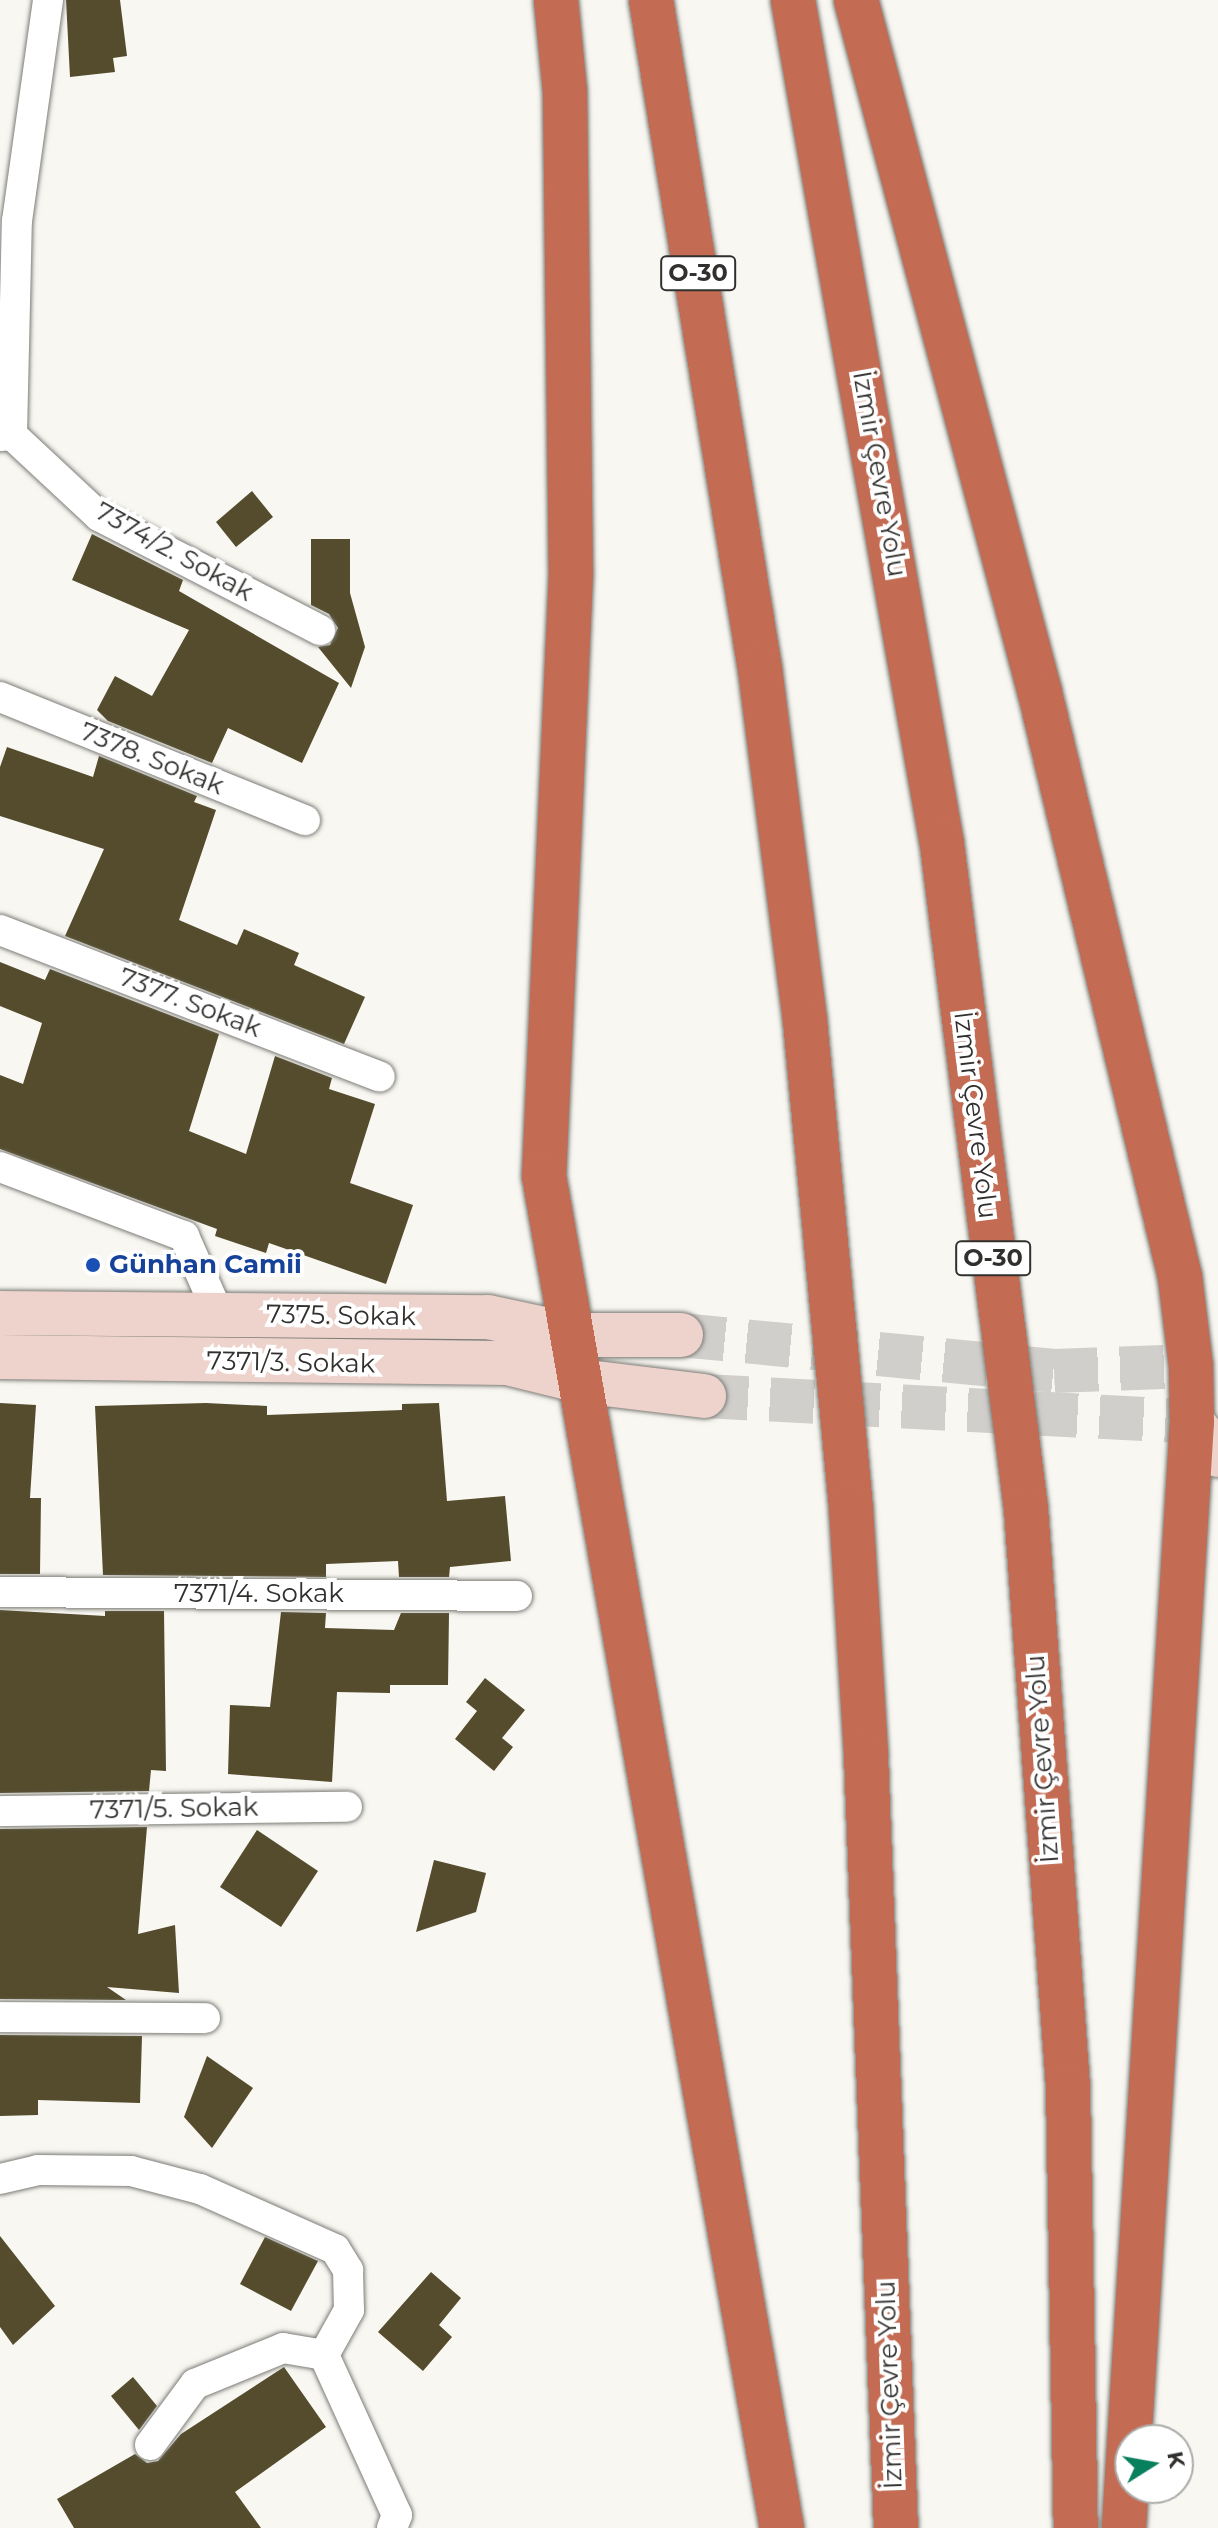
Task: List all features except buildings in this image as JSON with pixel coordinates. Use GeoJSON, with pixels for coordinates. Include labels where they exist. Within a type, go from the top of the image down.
{"type":"FeatureCollection","features":[{"type":"Feature","properties":{"kind":"highway"},"geometry":{"type":"LineString","coordinates":[[556,0],[565,92],[571,573],[544,1176],[782,2528]]}},
{"type":"Feature","properties":{"kind":"highway","name":"İzmir Çevre Yolu"},"geometry":{"type":"LineString","coordinates":[[651,0],[760,669],[807,1037],[851,1508],[866,1755],[896,2528]]}},
{"type":"Feature","properties":{"kind":"highway","name":"İzmir Çevre Yolu"},"geometry":{"type":"LineString","coordinates":[[793,0],[942,844],[1026,1509],[1068,2086],[1076,2528]]}},
{"type":"Feature","properties":{"kind":"highway"},"geometry":{"type":"LineString","coordinates":[[856,0],[1040,693],[1176,1262],[1209,1426],[1124,2528]]}},
{"type":"Feature","properties":{"kind":"street"},"geometry":{"type":"LineString","coordinates":[[6,436],[17,221],[48,0]]}},
{"type":"Feature","properties":{"kind":"street","name":"7374/2. Sokak"},"geometry":{"type":"LineString","coordinates":[[6,436],[99,516],[320,630]]}},
{"type":"Feature","properties":{"kind":"street","name":"7378. Sokak"},"geometry":{"type":"LineString","coordinates":[[0,697],[305,820]]}},
{"type":"Feature","properties":{"kind":"street","name":"7377. Sokak"},"geometry":{"type":"LineString","coordinates":[[0,930],[380,1077]]}},
{"type":"Feature","properties":{"kind":"street"},"geometry":{"type":"LineString","coordinates":[[0,1167],[184,1236],[219,1315]]}},
{"type":"Feature","properties":{"kind":"street","name":"7375. Sokak"},"geometry":{"type":"LineString","coordinates":[[0,1313],[488,1317],[572,1335],[681,1335]]}},
{"type":"Feature","properties":{"kind":"street","name":"7371/3. Sokak"},"geometry":{"type":"LineString","coordinates":[[0,1357],[507,1363],[580,1381]]}},
{"type":"Feature","properties":{"kind":"street"},"geometry":{"type":"LineString","coordinates":[[580,1381],[704,1396]]}},
{"type":"Feature","properties":{"kind":"street","name":"7371/4. Sokak"},"geometry":{"type":"LineString","coordinates":[[0,1592],[517,1596]]}},
{"type":"Feature","properties":{"kind":"street","name":"7371/5. Sokak"},"geometry":{"type":"LineString","coordinates":[[0,1811],[347,1807]]}},
{"type":"Feature","properties":{"kind":"street"},"geometry":{"type":"LineString","coordinates":[[0,2017],[205,2018]]}},
{"type":"Feature","properties":{"kind":"street"},"geometry":{"type":"LineString","coordinates":[[0,2179],[38,2170],[131,2171],[200,2189],[335,2249],[348,2270],[349,2310],[324,2355]]}},
{"type":"Feature","properties":{"kind":"street"},"geometry":{"type":"LineString","coordinates":[[150,2445],[195,2384],[283,2348],[324,2355]]}},
{"type":"Feature","properties":{"kind":"street"},"geometry":{"type":"LineString","coordinates":[[324,2355],[397,2515],[392,2528]]}},
{"type":"Feature","properties":{"kind":"tunnel"},"geometry":{"type":"LineString","coordinates":[[681,1335],[1054,1371],[1191,1366]]}},
{"type":"Feature","properties":{"kind":"tunnel"},"geometry":{"type":"LineString","coordinates":[[704,1396],[1192,1422]]}},
{"type":"Feature","properties":{"kind":"place","name":"Günhan Camii"},"geometry":{"type":"Point","coordinates":[93,1265]}}]}
